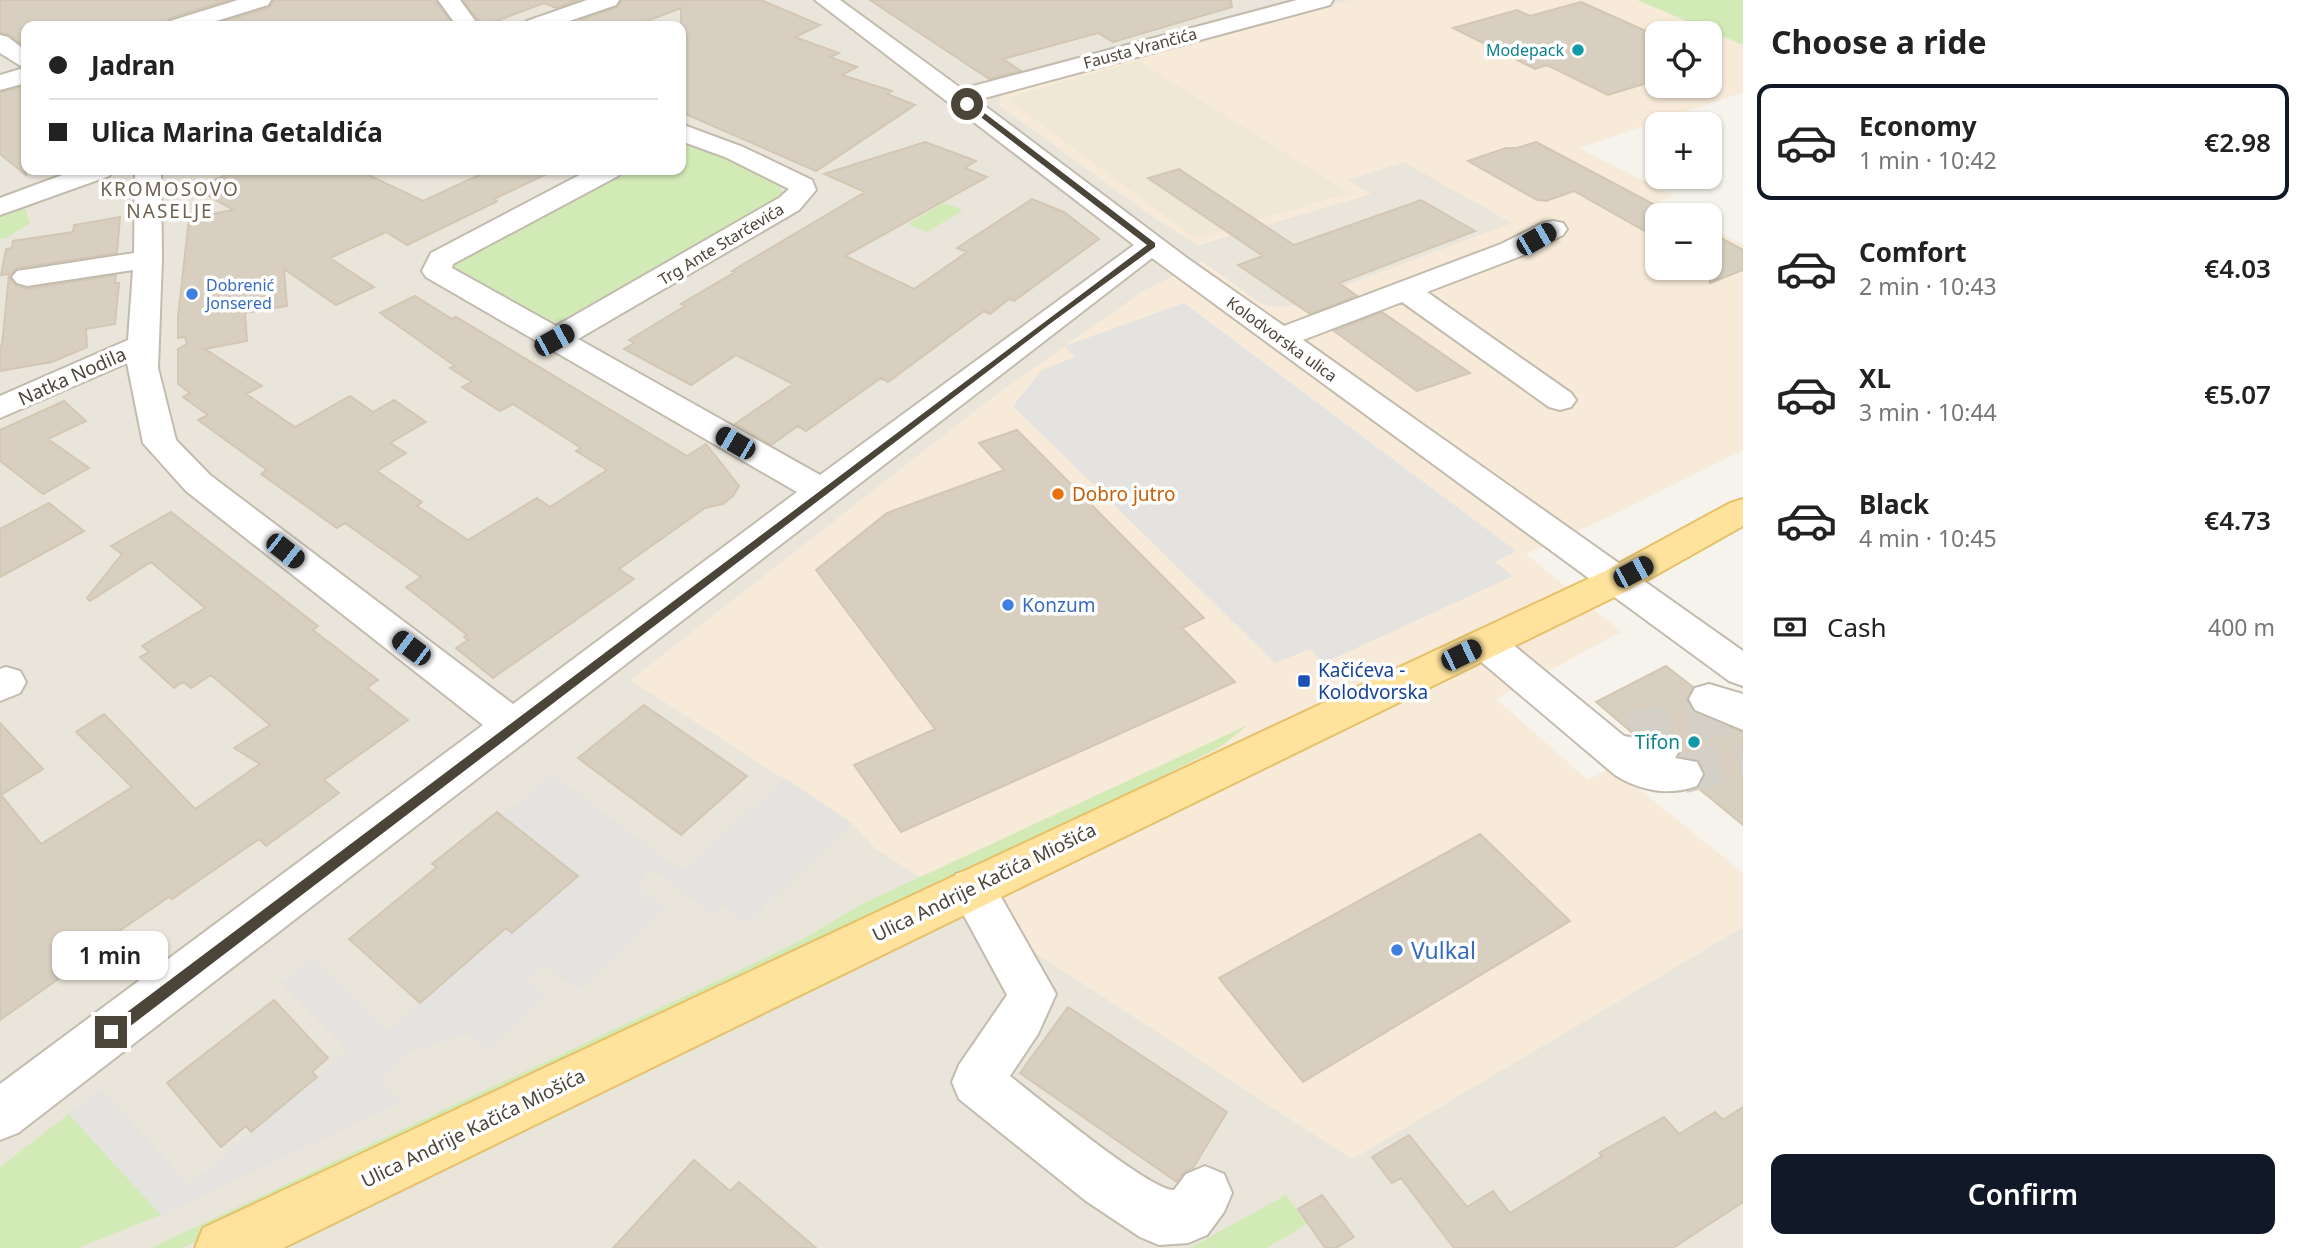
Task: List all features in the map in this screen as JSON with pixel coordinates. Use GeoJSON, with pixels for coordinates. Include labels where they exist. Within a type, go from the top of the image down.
{"type":"FeatureCollection","features":[{"type":"Feature","properties":{"kind":"main road","name":"Ulica Andrije Kačića Miošića"},"geometry":{"type":"LineString","coordinates":[[223,1248],[1618,580],[1743,511]]}},
{"type":"Feature","properties":{"kind":"street"},"geometry":{"type":"LineString","coordinates":[[194,21],[260,0]]}},
{"type":"Feature","properties":{"kind":"street"},"geometry":{"type":"LineString","coordinates":[[449,0],[464,21]]}},
{"type":"Feature","properties":{"kind":"street"},"geometry":{"type":"LineString","coordinates":[[549,21],[608,0]]}},
{"type":"Feature","properties":{"kind":"street","name":"Kolodvorska ulica"},"geometry":{"type":"LineString","coordinates":[[826,0],[960,97],[1152,245],[1743,671]]}},
{"type":"Feature","properties":{"kind":"street","name":"Fausta Vrančića"},"geometry":{"type":"LineString","coordinates":[[960,97],[1322,0]]}},
{"type":"Feature","properties":{"kind":"street"},"geometry":{"type":"LineString","coordinates":[[0,42],[21,58]]}},
{"type":"Feature","properties":{"kind":"street"},"geometry":{"type":"LineString","coordinates":[[0,83],[21,77]]}},
{"type":"Feature","properties":{"kind":"street","name":"Trg Ante Starčevića"},"geometry":{"type":"LineString","coordinates":[[554,340],[789,204],[803,190],[803,186],[745,157],[686,134]]}},
{"type":"Feature","properties":{"kind":"street"},"geometry":{"type":"LineString","coordinates":[[0,207],[86,175]]}},
{"type":"Feature","properties":{"kind":"street"},"geometry":{"type":"LineString","coordinates":[[148,175],[148,259],[142,368],[160,443],[198,483],[514,727]]}},
{"type":"Feature","properties":{"kind":"street"},"geometry":{"type":"LineString","coordinates":[[599,175],[457,248],[442,258],[436,271],[823,492]]}},
{"type":"Feature","properties":{"kind":"street"},"geometry":{"type":"LineString","coordinates":[[1280,338],[1511,250],[1553,229]]}},
{"type":"Feature","properties":{"kind":"street"},"geometry":{"type":"LineString","coordinates":[[0,1115],[1152,245]]}},
{"type":"Feature","properties":{"kind":"street"},"geometry":{"type":"LineString","coordinates":[[27,277],[148,259]]}},
{"type":"Feature","properties":{"kind":"street"},"geometry":{"type":"LineString","coordinates":[[1404,290],[1559,400]]}},
{"type":"Feature","properties":{"kind":"street","name":"Natka Nodila"},"geometry":{"type":"LineString","coordinates":[[0,408],[144,344]]}},
{"type":"Feature","properties":{"kind":"street"},"geometry":{"type":"LineString","coordinates":[[1486,644],[1568,714],[1639,745]]}},
{"type":"Feature","properties":{"kind":"street"},"geometry":{"type":"LineString","coordinates":[[972,888],[1032,994],[1021,1018],[977,1082],[1105,1182],[1158,1218],[1188,1216],[1205,1193]]}},
{"type":"Feature","properties":{"kind":"shaded area"},"geometry":{"type":"Polygon","coordinates":[[[0,0],[1351,0],[1001,95],[999,105],[1152,216],[1198,245],[1370,194],[1347,180],[1404,162],[1513,223],[1285,308],[1263,305],[1202,262],[1145,290],[992,398],[631,680],[852,823],[874,847],[1352,1159],[1743,927],[1743,1248],[0,1248],[0,0]]]}},
{"type":"Feature","properties":{"kind":"shaded area"},"geometry":{"type":"Polygon","coordinates":[[[1351,0],[1637,0],[1686,21],[1645,21],[1645,98],[1722,98],[1722,36],[1743,45],[1743,92],[1684,112],[1645,112],[1645,125],[1579,148],[1645,181],[1645,189],[1660,189],[1674,196],[1658,201],[1662,203],[1645,203],[1645,280],[1722,280],[1722,234],[1743,245],[1743,450],[1607,518],[1526,554],[1621,632],[1496,699],[1588,780],[1612,767],[1743,873],[1743,927],[1352,1159],[874,847],[852,823],[631,680],[992,398],[1145,290],[1202,262],[1263,305],[1285,308],[1512,223],[1404,162],[1348,180],[1371,194],[1198,245],[1152,216],[999,105],[1001,95],[1351,0]]]}},
{"type":"Feature","properties":{"kind":"shaded area"},"geometry":{"type":"Polygon","coordinates":[[[1138,61],[1349,193],[1195,238],[1006,98],[1138,61]]]}},
{"type":"Feature","properties":{"kind":"shaded area"},"geometry":{"type":"Polygon","coordinates":[[[1184,303],[1516,551],[1495,562],[1513,576],[1324,663],[1310,649],[1275,663],[1013,406],[1042,370],[1075,357],[1065,346],[1184,303]]]}},
{"type":"Feature","properties":{"kind":"shaded area"},"geometry":{"type":"Polygon","coordinates":[[[552,774],[682,871],[785,778],[852,823],[747,924],[722,906],[712,915],[651,869],[640,881],[642,891],[666,909],[577,991],[544,964],[527,980],[545,996],[487,1050],[468,1033],[410,1052],[378,1080],[401,1102],[161,1215],[69,1114],[100,1089],[190,1184],[348,1051],[280,983],[311,958],[388,1031],[506,928],[512,933],[577,876],[501,816],[552,774]]]}},
{"type":"Feature","properties":{"kind":"green space"},"geometry":{"type":"Polygon","coordinates":[[[1637,0],[1743,0],[1743,45],[1722,36],[1722,21],[1686,21],[1637,0]]]}},
{"type":"Feature","properties":{"kind":"green space"},"geometry":{"type":"Polygon","coordinates":[[[686,143],[707,147],[780,187],[783,193],[780,201],[577,316],[563,321],[546,322],[450,266],[460,254],[614,175],[686,175],[686,143]]]}},
{"type":"Feature","properties":{"kind":"green space"},"geometry":{"type":"Polygon","coordinates":[[[943,203],[963,210],[927,232],[908,224],[943,203]]]}},
{"type":"Feature","properties":{"kind":"green space"},"geometry":{"type":"Polygon","coordinates":[[[21,207],[25,209],[30,223],[0,239],[0,212],[21,207]]]}},
{"type":"Feature","properties":{"kind":"green space"},"geometry":{"type":"Polygon","coordinates":[[[1248,725],[1220,747],[1069,824],[182,1248],[151,1248],[755,963],[805,938],[862,904],[1248,725]]]}},
{"type":"Feature","properties":{"kind":"green space"},"geometry":{"type":"Polygon","coordinates":[[[69,1114],[161,1215],[78,1248],[0,1248],[0,1167],[69,1114]]]}},
{"type":"Feature","properties":{"kind":"green space"},"geometry":{"type":"Polygon","coordinates":[[[1286,1195],[1307,1224],[1267,1248],[1190,1248],[1286,1195]]]}},
{"type":"Feature","properties":{"kind":"building"},"geometry":{"type":"Polygon","coordinates":[[[0,0],[229,0],[169,18],[167,21],[21,21],[21,44],[10,35],[0,33],[0,0]]]}},
{"type":"Feature","properties":{"kind":"building"},"geometry":{"type":"Polygon","coordinates":[[[274,0],[435,0],[450,21],[225,21],[269,8],[274,0]]]}},
{"type":"Feature","properties":{"kind":"building"},"geometry":{"type":"Polygon","coordinates":[[[463,0],[579,0],[556,8],[544,3],[496,21],[479,21],[463,0]]]}},
{"type":"Feature","properties":{"kind":"building"},"geometry":{"type":"Polygon","coordinates":[[[622,0],[761,0],[820,25],[795,37],[839,53],[830,57],[857,67],[842,75],[892,91],[887,94],[915,105],[816,171],[686,114],[686,21],[681,21],[681,8],[647,21],[581,20],[617,7],[622,0]]]}},
{"type":"Feature","properties":{"kind":"building"},"geometry":{"type":"Polygon","coordinates":[[[870,0],[1231,0],[1232,7],[1113,42],[1098,33],[1003,59],[1021,71],[989,79],[870,0]]]}},
{"type":"Feature","properties":{"kind":"building","name":"Modepack"},"geometry":{"type":"Polygon","coordinates":[[[1581,2],[1645,31],[1645,84],[1608,95],[1547,65],[1535,69],[1453,28],[1517,10],[1530,16],[1581,2]]]}},
{"type":"Feature","properties":{"kind":"building"},"geometry":{"type":"Polygon","coordinates":[[[21,87],[21,171],[0,154],[0,92],[21,87]]]}},
{"type":"Feature","properties":{"kind":"building"},"geometry":{"type":"Polygon","coordinates":[[[925,142],[976,161],[965,168],[987,177],[845,256],[914,289],[967,252],[957,248],[1032,199],[1064,212],[1099,239],[1014,301],[1009,299],[990,314],[984,311],[888,382],[881,378],[806,431],[798,426],[771,445],[735,424],[793,384],[736,355],[691,385],[624,349],[634,343],[629,340],[685,306],[681,304],[865,192],[824,174],[925,142]]]}},
{"type":"Feature","properties":{"kind":"building"},"geometry":{"type":"Polygon","coordinates":[[[1536,142],[1651,203],[1645,203],[1645,231],[1574,191],[1546,201],[1537,200],[1468,161],[1506,148],[1517,148],[1536,142]]]}},
{"type":"Feature","properties":{"kind":"building"},"geometry":{"type":"Polygon","coordinates":[[[1179,169],[1294,245],[1421,200],[1475,231],[1339,283],[1357,296],[1310,314],[1238,265],[1263,256],[1148,178],[1179,169]]]}},
{"type":"Feature","properties":{"kind":"building"},"geometry":{"type":"Polygon","coordinates":[[[225,175],[368,175],[423,201],[479,175],[544,175],[407,245],[386,232],[330,258],[374,287],[336,305],[284,269],[287,306],[245,313],[247,341],[205,349],[262,386],[246,394],[295,427],[350,396],[373,412],[394,400],[426,422],[390,443],[406,453],[377,471],[422,502],[417,506],[468,540],[537,498],[550,507],[607,470],[576,451],[581,448],[513,404],[500,411],[462,387],[472,382],[450,368],[455,366],[380,313],[415,296],[452,319],[456,317],[687,456],[706,444],[739,486],[733,496],[723,504],[705,508],[619,569],[634,579],[493,678],[456,648],[468,640],[464,637],[467,635],[406,587],[421,577],[345,523],[337,528],[261,474],[267,470],[198,420],[208,415],[183,397],[190,393],[178,384],[178,349],[187,344],[185,337],[178,338],[178,317],[189,218],[233,210],[195,188],[225,175]]]}},
{"type":"Feature","properties":{"kind":"building"},"geometry":{"type":"Polygon","coordinates":[[[120,217],[117,253],[17,268],[9,277],[16,286],[27,289],[116,275],[115,283],[119,283],[115,324],[86,329],[87,347],[52,362],[0,371],[0,346],[9,274],[1,275],[6,249],[12,248],[13,241],[73,232],[74,225],[120,217]]]}},
{"type":"Feature","properties":{"kind":"building"},"geometry":{"type":"Polygon","coordinates":[[[1722,239],[1743,250],[1743,270],[1722,278],[1722,239]]]}},
{"type":"Feature","properties":{"kind":"building"},"geometry":{"type":"Polygon","coordinates":[[[1382,312],[1470,373],[1417,391],[1334,331],[1382,312]]]}},
{"type":"Feature","properties":{"kind":"building"},"geometry":{"type":"Polygon","coordinates":[[[64,401],[86,421],[48,439],[89,468],[43,494],[0,461],[0,430],[64,401]]]}},
{"type":"Feature","properties":{"kind":"building"},"geometry":{"type":"Polygon","coordinates":[[[1017,430],[1204,618],[1182,628],[1235,682],[901,832],[854,765],[935,729],[816,570],[887,513],[1004,470],[979,443],[1017,430]]]}},
{"type":"Feature","properties":{"kind":"building"},"geometry":{"type":"Polygon","coordinates":[[[49,503],[84,531],[0,577],[0,529],[49,503]]]}},
{"type":"Feature","properties":{"kind":"building"},"geometry":{"type":"Polygon","coordinates":[[[171,512],[318,626],[313,630],[378,680],[367,688],[408,720],[324,780],[339,793],[266,846],[259,839],[172,899],[169,897],[68,966],[71,970],[0,1020],[0,723],[43,769],[1,795],[41,844],[132,787],[76,732],[104,714],[195,809],[260,764],[234,748],[270,725],[211,675],[191,688],[183,682],[174,688],[140,657],[149,652],[142,646],[205,608],[151,562],[90,601],[87,598],[122,554],[111,546],[171,512]]]}},
{"type":"Feature","properties":{"kind":"building","name":"Tifon"},"geometry":{"type":"Polygon","coordinates":[[[1666,666],[1693,687],[1687,700],[1694,712],[1743,732],[1743,825],[1698,788],[1705,775],[1699,761],[1679,756],[1680,752],[1674,740],[1635,735],[1596,702],[1666,666]]]}},
{"type":"Feature","properties":{"kind":"building"},"geometry":{"type":"Polygon","coordinates":[[[644,705],[747,776],[681,835],[578,758],[644,705]]]}},
{"type":"Feature","properties":{"kind":"building"},"geometry":{"type":"Polygon","coordinates":[[[497,812],[578,876],[512,933],[506,928],[420,1003],[349,939],[437,867],[432,864],[497,812]]]}},
{"type":"Feature","properties":{"kind":"building","name":"Vulkal"},"geometry":{"type":"Polygon","coordinates":[[[1480,834],[1570,921],[1303,1082],[1219,978],[1480,834]]]}},
{"type":"Feature","properties":{"kind":"building"},"geometry":{"type":"Polygon","coordinates":[[[274,1000],[328,1058],[312,1072],[317,1077],[251,1132],[246,1126],[221,1147],[167,1083],[274,1000]]]}},
{"type":"Feature","properties":{"kind":"building"},"geometry":{"type":"Polygon","coordinates":[[[1068,1007],[1227,1112],[1193,1168],[1184,1172],[1177,1182],[1020,1073],[1068,1007]]]}},
{"type":"Feature","properties":{"kind":"building"},"geometry":{"type":"Polygon","coordinates":[[[1743,1107],[1743,1202],[1673,1248],[1454,1248],[1401,1178],[1392,1183],[1372,1157],[1409,1135],[1467,1207],[1493,1191],[1510,1213],[1602,1156],[1599,1153],[1664,1117],[1679,1134],[1715,1112],[1723,1120],[1743,1107]]]}},
{"type":"Feature","properties":{"kind":"building"},"geometry":{"type":"Polygon","coordinates":[[[694,1160],[730,1191],[739,1182],[816,1248],[613,1248],[694,1160]]]}},
{"type":"Feature","properties":{"kind":"building"},"geometry":{"type":"Polygon","coordinates":[[[1322,1195],[1354,1237],[1336,1248],[1325,1248],[1298,1209],[1322,1195]]]}},
{"type":"Feature","properties":{"kind":"tunnel"},"geometry":{"type":"LineString","coordinates":[[1631,731],[1729,716]]}},
{"type":"Feature","properties":{"kind":"tunnel"},"geometry":{"type":"LineString","coordinates":[[1682,774],[1743,759]]}},
{"type":"Feature","properties":{"kind":"place","name":"Modepack"},"geometry":{"type":"Point","coordinates":[1578,50]}},
{"type":"Feature","properties":{"kind":"place","name":"Dobrenić Jonsered"},"geometry":{"type":"Point","coordinates":[192,294]}},
{"type":"Feature","properties":{"kind":"place","name":"Dobro jutro"},"geometry":{"type":"Point","coordinates":[1058,494]}},
{"type":"Feature","properties":{"kind":"place","name":"Konzum"},"geometry":{"type":"Point","coordinates":[1008,605]}},
{"type":"Feature","properties":{"kind":"place","name":"Kačićeva - Kolodvorska"},"geometry":{"type":"Point","coordinates":[1304,681]}},
{"type":"Feature","properties":{"kind":"place","name":"Tifon"},"geometry":{"type":"Point","coordinates":[1694,742]}},
{"type":"Feature","properties":{"kind":"place","name":"Vulkal"},"geometry":{"type":"Point","coordinates":[1397,950]}},
{"type":"Feature","properties":{"kind":"district","name":"KROMOSOVO NASELJE"},"geometry":{"type":"Point","coordinates":[170,200]}},
{"type":"Feature","properties":{"kind":"route"},"geometry":{"type":"LineString","coordinates":[[111,1032],[1152,245],[967,104]]}}]}
